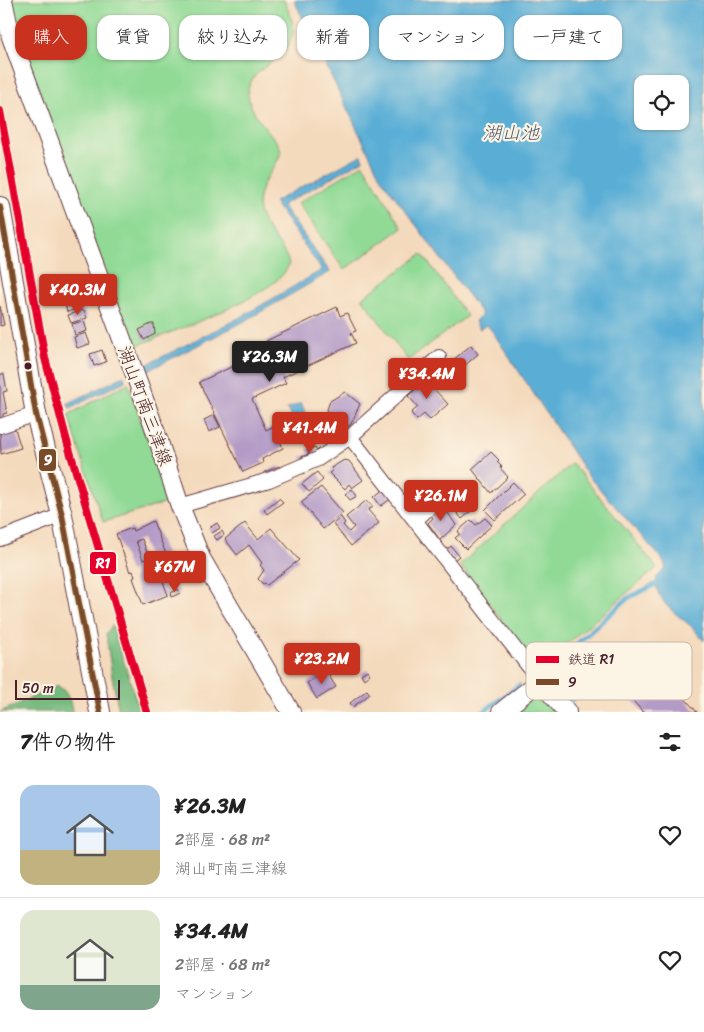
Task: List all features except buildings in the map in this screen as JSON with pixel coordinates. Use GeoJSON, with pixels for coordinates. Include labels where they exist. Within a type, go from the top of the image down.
{"type":"FeatureCollection","features":[{"type":"Feature","properties":{"kind":"main road"},"geometry":{"type":"LineString","coordinates":[[1,218],[36,414],[62,515],[100,712]]}},
{"type":"Feature","properties":{"kind":"street","name":"湖山町南三津線"},"geometry":{"type":"LineString","coordinates":[[3,0],[11,37],[152,421],[180,506],[201,558],[291,712]]}},
{"type":"Feature","properties":{"kind":"street"},"geometry":{"type":"LineString","coordinates":[[180,506],[269,480],[318,459],[350,437],[439,357]]}},
{"type":"Feature","properties":{"kind":"street"},"geometry":{"type":"LineString","coordinates":[[0,426],[36,414]]}},
{"type":"Feature","properties":{"kind":"street"},"geometry":{"type":"LineString","coordinates":[[350,437],[526,663]]}},
{"type":"Feature","properties":{"kind":"street"},"geometry":{"type":"LineString","coordinates":[[416,520],[449,489]]}},
{"type":"Feature","properties":{"kind":"street"},"geometry":{"type":"LineString","coordinates":[[0,539],[62,515]]}},
{"type":"Feature","properties":{"kind":"street"},"geometry":{"type":"LineString","coordinates":[[501,712],[526,692]]}},
{"type":"Feature","properties":{"kind":"street"},"geometry":{"type":"LineString","coordinates":[[557,700],[567,712]]}},
{"type":"Feature","properties":{"kind":"green space"},"geometry":{"type":"Polygon","coordinates":[[[10,0],[284,0],[290,14],[293,29],[291,40],[287,46],[287,15],[179,15],[179,60],[273,60],[259,72],[252,80],[248,89],[249,100],[254,112],[279,145],[281,152],[263,185],[258,201],[262,220],[285,253],[289,263],[282,275],[247,299],[222,311],[136,346],[132,344],[28,60],[87,60],[87,15],[15,15],[15,24],[10,0]]]}},
{"type":"Feature","properties":{"kind":"green space"},"geometry":{"type":"Polygon","coordinates":[[[363,164],[402,228],[344,270],[298,203],[363,164]]]}},
{"type":"Feature","properties":{"kind":"green space"},"geometry":{"type":"Polygon","coordinates":[[[422,254],[467,316],[408,360],[362,298],[422,254]]]}},
{"type":"Feature","properties":{"kind":"green space"},"geometry":{"type":"Polygon","coordinates":[[[128,383],[169,502],[103,522],[68,415],[128,383]]]}},
{"type":"Feature","properties":{"kind":"green space"},"geometry":{"type":"Polygon","coordinates":[[[572,463],[657,568],[569,642],[526,642],[526,652],[460,565],[572,463]]]}},
{"type":"Feature","properties":{"kind":"green space"},"geometry":{"type":"Polygon","coordinates":[[[112,625],[140,712],[119,712],[106,634],[112,625]]]}},
{"type":"Feature","properties":{"kind":"green space"},"geometry":{"type":"Polygon","coordinates":[[[57,686],[66,693],[73,712],[0,712],[57,686]]]}},
{"type":"Feature","properties":{"kind":"green space"},"geometry":{"type":"Polygon","coordinates":[[[529,700],[548,700],[558,712],[514,712],[529,700]]]}},
{"type":"Feature","properties":{"kind":"water","name":"湖山池"},"geometry":{"type":"Polygon","coordinates":[[[294,0],[704,0],[704,641],[694,629],[663,601],[657,586],[657,577],[666,568],[662,559],[589,477],[492,331],[487,325],[479,329],[475,321],[482,314],[381,178],[323,60],[369,60],[369,15],[301,15],[294,0]]]}},
{"type":"Feature","properties":{"kind":"water"},"geometry":{"type":"Polygon","coordinates":[[[361,155],[363,160],[282,205],[330,272],[243,322],[147,371],[144,366],[241,317],[322,270],[274,202],[361,155]]]}},
{"type":"Feature","properties":{"kind":"water"},"geometry":{"type":"Polygon","coordinates":[[[124,376],[125,381],[70,408],[67,404],[124,376]]]}},
{"type":"Feature","properties":{"kind":"water"},"geometry":{"type":"Polygon","coordinates":[[[301,403],[316,434],[299,442],[293,438],[293,432],[297,428],[287,409],[301,403]]]}},
{"type":"Feature","properties":{"kind":"waterway"},"geometry":{"type":"LineString","coordinates":[[579,642],[628,598],[660,582]]}},
{"type":"Feature","properties":{"kind":"waterway"},"geometry":{"type":"LineString","coordinates":[[483,712],[519,685]]}},
{"type":"Feature","properties":{"kind":"rail line","name":"R1"},"geometry":{"type":"LineString","coordinates":[[0,111],[45,358],[66,438],[147,712]]}},
{"type":"Feature","properties":{"kind":"transit line","name":"9"},"geometry":{"type":"LineString","coordinates":[[0,207],[36,414],[62,515],[100,712]]}}]}
